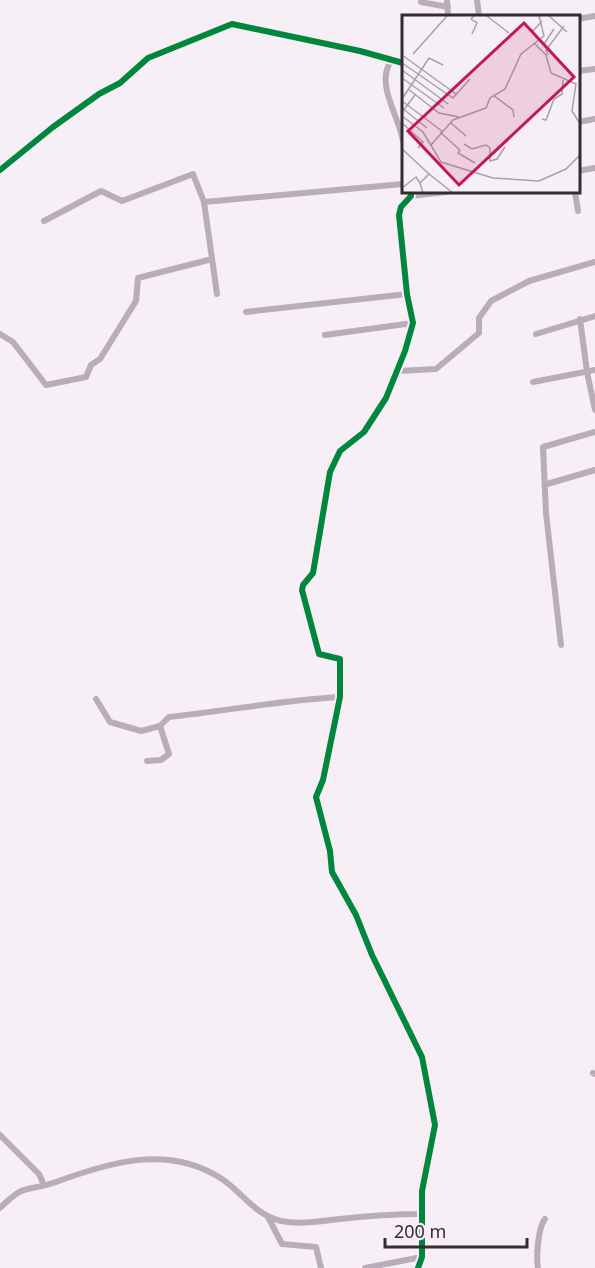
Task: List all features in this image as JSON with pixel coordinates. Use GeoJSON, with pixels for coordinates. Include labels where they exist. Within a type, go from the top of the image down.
{"type":"FeatureCollection","features":[{"type":"Feature","properties":{"kind":"street"},"geometry":{"type":"LineString","coordinates":[[477,0],[479,15]]}},
{"type":"Feature","properties":{"kind":"street"},"geometry":{"type":"LineString","coordinates":[[421,2],[447,4]]}},
{"type":"Feature","properties":{"kind":"street"},"geometry":{"type":"LineString","coordinates":[[580,19],[595,16]]}},
{"type":"Feature","properties":{"kind":"street"},"geometry":{"type":"LineString","coordinates":[[0,170],[80,107],[120,84],[148,58],[232,24],[360,51],[402,63]]}},
{"type":"Feature","properties":{"kind":"street"},"geometry":{"type":"LineString","coordinates":[[391,61],[386,68],[385,81],[402,138]]}},
{"type":"Feature","properties":{"kind":"street"},"geometry":{"type":"LineString","coordinates":[[580,71],[595,69]]}},
{"type":"Feature","properties":{"kind":"street"},"geometry":{"type":"LineString","coordinates":[[580,122],[595,119]]}},
{"type":"Feature","properties":{"kind":"street"},"geometry":{"type":"LineString","coordinates":[[580,171],[595,168]]}},
{"type":"Feature","properties":{"kind":"street"},"geometry":{"type":"LineString","coordinates":[[44,221],[100,191],[122,201],[193,174],[204,202],[217,294]]}},
{"type":"Feature","properties":{"kind":"street"},"geometry":{"type":"LineString","coordinates":[[204,202],[402,184]]}},
{"type":"Feature","properties":{"kind":"street"},"geometry":{"type":"LineString","coordinates":[[411,194],[401,207],[399,215],[406,294],[413,323],[398,371],[386,398],[364,432],[340,451],[330,472],[313,573],[303,585],[319,654],[340,659],[340,697],[323,780],[316,797],[330,851],[332,872],[356,915],[372,955],[422,1057],[435,1125],[422,1191],[422,1257],[417,1268]]}},
{"type":"Feature","properties":{"kind":"street"},"geometry":{"type":"LineString","coordinates":[[575,194],[578,211]]}},
{"type":"Feature","properties":{"kind":"street"},"geometry":{"type":"LineString","coordinates":[[0,334],[13,342],[46,385],[86,377],[91,365],[100,359],[136,301],[138,279],[212,259]]}},
{"type":"Feature","properties":{"kind":"street"},"geometry":{"type":"LineString","coordinates":[[398,371],[436,369],[479,333],[479,318],[491,301],[529,280],[548,278],[583,264],[595,262]]}},
{"type":"Feature","properties":{"kind":"street"},"geometry":{"type":"LineString","coordinates":[[246,312],[406,294]]}},
{"type":"Feature","properties":{"kind":"street"},"geometry":{"type":"LineString","coordinates":[[536,334],[595,316]]}},
{"type":"Feature","properties":{"kind":"street"},"geometry":{"type":"LineString","coordinates":[[580,320],[595,411]]}},
{"type":"Feature","properties":{"kind":"street"},"geometry":{"type":"LineString","coordinates":[[325,335],[413,323]]}},
{"type":"Feature","properties":{"kind":"street"},"geometry":{"type":"LineString","coordinates":[[533,382],[595,370]]}},
{"type":"Feature","properties":{"kind":"street"},"geometry":{"type":"LineString","coordinates":[[561,645],[546,513],[547,484],[543,447],[595,432]]}},
{"type":"Feature","properties":{"kind":"street"},"geometry":{"type":"LineString","coordinates":[[547,484],[595,470]]}},
{"type":"Feature","properties":{"kind":"street"},"geometry":{"type":"LineString","coordinates":[[96,699],[110,723],[141,731],[160,726],[169,717],[238,710],[274,702],[340,697]]}},
{"type":"Feature","properties":{"kind":"street"},"geometry":{"type":"LineString","coordinates":[[147,761],[161,760],[169,754],[160,726]]}},
{"type":"Feature","properties":{"kind":"street"},"geometry":{"type":"LineString","coordinates":[[0,1135],[39,1174],[44,1185]]}},
{"type":"Feature","properties":{"kind":"street"},"geometry":{"type":"LineString","coordinates":[[0,1208],[24,1188],[44,1185],[76,1173],[125,1161],[175,1160],[222,1179],[258,1212],[268,1218],[321,1222],[393,1215],[422,1215]]}},
{"type":"Feature","properties":{"kind":"street"},"geometry":{"type":"LineString","coordinates":[[268,1218],[282,1244],[316,1246],[321,1268]]}},
{"type":"Feature","properties":{"kind":"street"},"geometry":{"type":"LineString","coordinates":[[538,1268],[536,1254],[541,1224],[545,1219]]}},
{"type":"Feature","properties":{"kind":"street"},"geometry":{"type":"LineString","coordinates":[[365,1268],[392,1266],[422,1257]]}},
{"type":"Feature","properties":{"kind":"cycle path"},"geometry":{"type":"LineString","coordinates":[[0,170],[53,127],[99,94],[120,83],[148,58],[232,24],[360,51],[402,63]]}},
{"type":"Feature","properties":{"kind":"cycle path"},"geometry":{"type":"LineString","coordinates":[[411,194],[401,207],[399,215],[407,294],[413,323],[405,351],[386,398],[364,432],[340,451],[330,472],[313,573],[303,585],[302,590],[319,654],[340,659],[340,697],[323,780],[316,797],[330,851],[332,872],[356,915],[372,955],[422,1057],[435,1125],[422,1191],[422,1257],[418,1268]]}}]}
